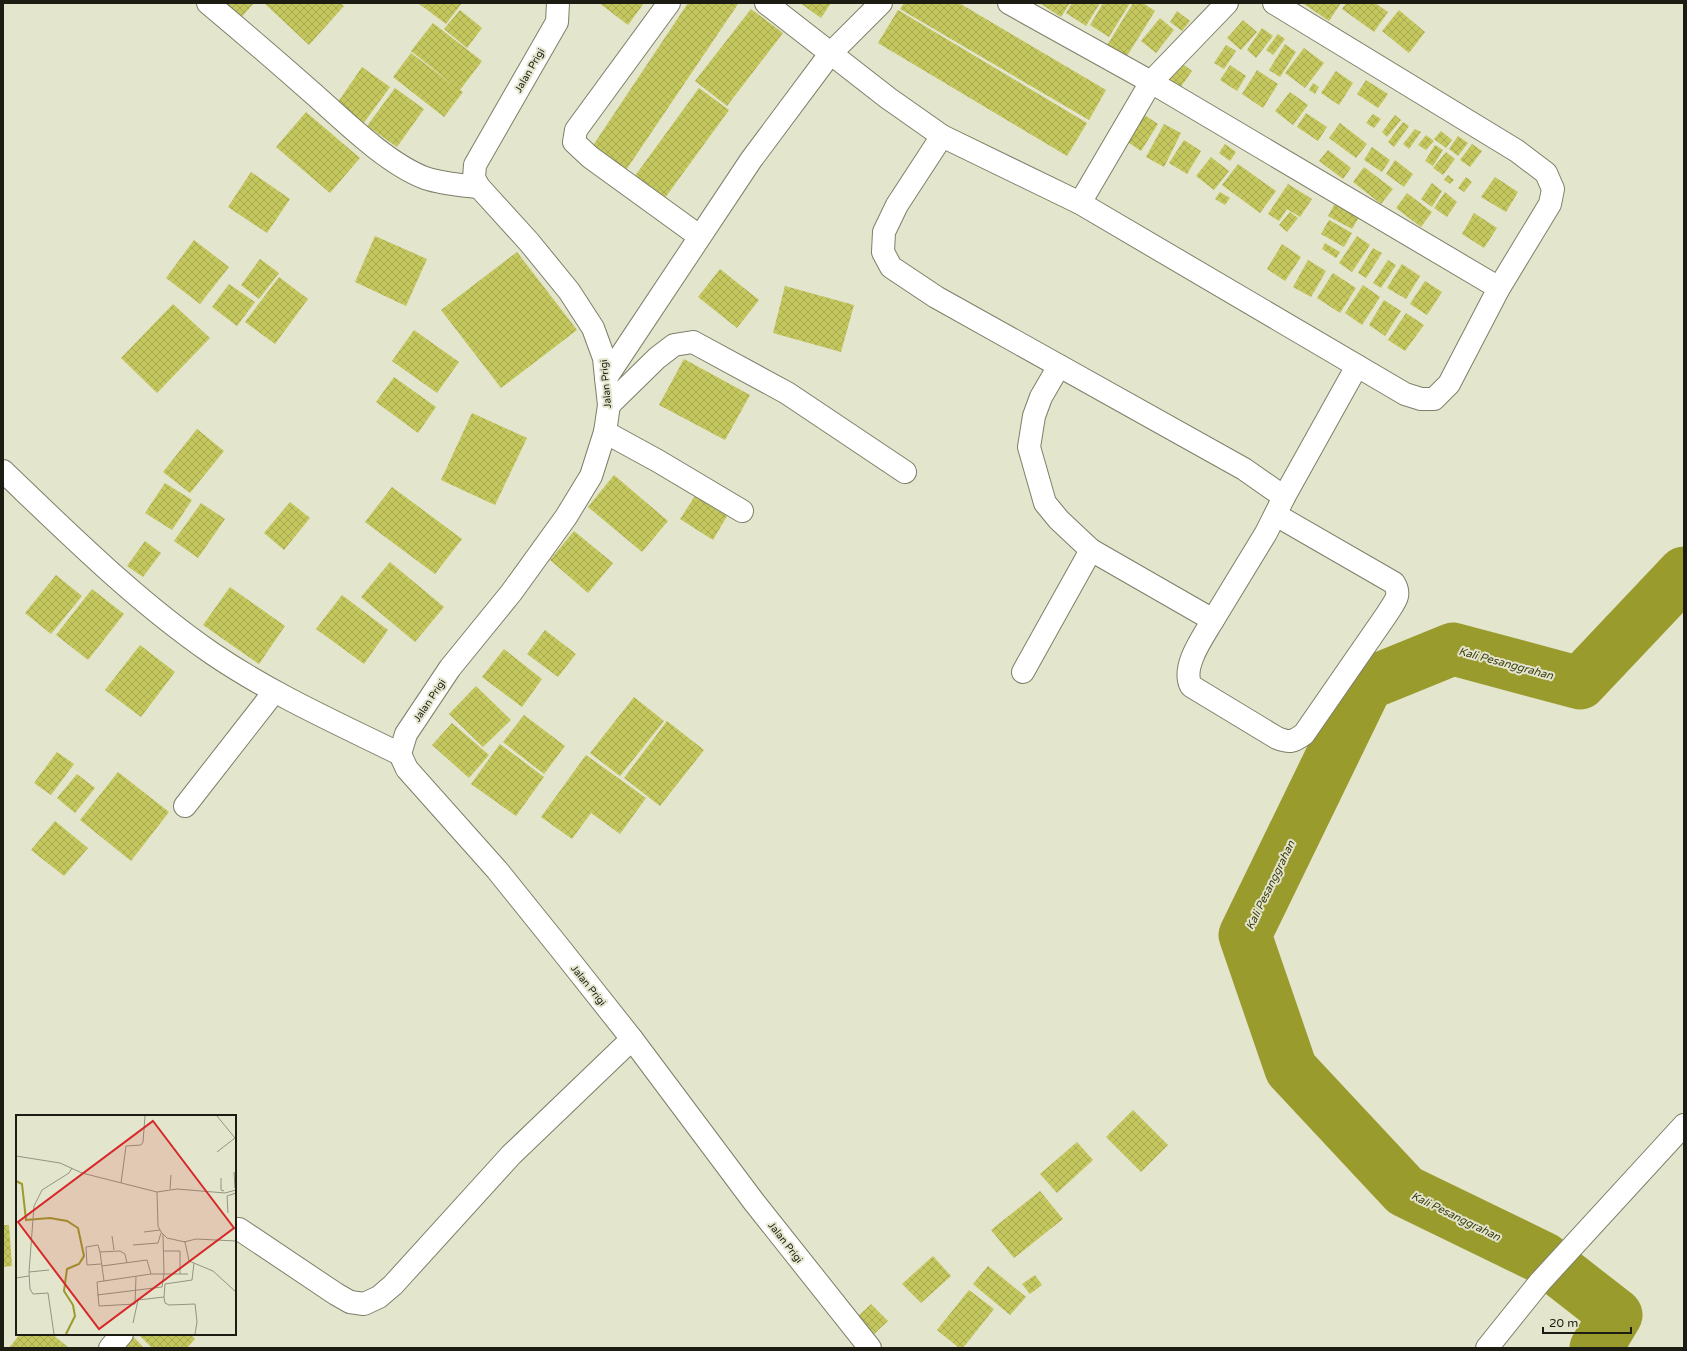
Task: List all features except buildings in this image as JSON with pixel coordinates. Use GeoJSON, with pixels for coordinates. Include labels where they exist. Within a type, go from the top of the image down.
{"type":"FeatureCollection","features":[{"type":"Feature","properties":{"kind":"street"},"geometry":{"type":"LineString","coordinates":[[208,3],[265,51],[364,139],[399,164],[424,177],[449,184],[479,187]]}},
{"type":"Feature","properties":{"kind":"street","name":"Jalan Prigi"},"geometry":{"type":"LineString","coordinates":[[558,3],[557,22],[475,165],[474,178],[479,187],[529,242],[569,291],[593,328],[604,358],[608,405],[605,432],[591,476],[566,517],[511,593],[450,668],[406,734],[400,754],[407,769],[497,870],[632,1039],[754,1202],[870,1348]]}},
{"type":"Feature","properties":{"kind":"street"},"geometry":{"type":"LineString","coordinates":[[669,3],[576,130],[574,142],[590,157],[699,236]]}},
{"type":"Feature","properties":{"kind":"street"},"geometry":{"type":"LineString","coordinates":[[766,3],[888,98],[942,136],[1080,203],[1405,394],[1421,399],[1434,399],[1449,384],[1499,288],[1550,204],[1553,189],[1546,173],[1517,151],[1274,3]]}},
{"type":"Feature","properties":{"kind":"street"},"geometry":{"type":"LineString","coordinates":[[606,378],[699,236],[751,160],[830,54],[881,3]]}},
{"type":"Feature","properties":{"kind":"street"},"geometry":{"type":"LineString","coordinates":[[1009,3],[1151,82],[1499,288]]}},
{"type":"Feature","properties":{"kind":"street"},"geometry":{"type":"LineString","coordinates":[[1080,203],[1151,82],[1227,3]]}},
{"type":"Feature","properties":{"kind":"street"},"geometry":{"type":"LineString","coordinates":[[942,136],[897,205],[884,232],[883,252],[891,267],[936,297],[1244,469],[1280,506],[1394,583],[1398,589],[1398,595],[1387,614],[1304,734],[1297,740],[1288,742],[1277,738],[1191,686],[1187,673],[1194,654],[1212,620],[1280,506],[1357,366]]}},
{"type":"Feature","properties":{"kind":"street"},"geometry":{"type":"LineString","coordinates":[[608,405],[657,358],[674,344],[693,342],[787,393],[905,472]]}},
{"type":"Feature","properties":{"kind":"street"},"geometry":{"type":"LineString","coordinates":[[1059,366],[1041,397],[1034,416],[1029,447],[1045,504],[1059,520],[1091,550],[1212,620]]}},
{"type":"Feature","properties":{"kind":"street"},"geometry":{"type":"LineString","coordinates":[[605,432],[658,461],[742,511]]}},
{"type":"Feature","properties":{"kind":"street"},"geometry":{"type":"LineString","coordinates":[[3,471],[72,538],[143,600],[214,654],[274,692],[400,754]]}},
{"type":"Feature","properties":{"kind":"street"},"geometry":{"type":"LineString","coordinates":[[1023,672],[1091,550]]}},
{"type":"Feature","properties":{"kind":"street"},"geometry":{"type":"LineString","coordinates":[[185,806],[274,692]]}},
{"type":"Feature","properties":{"kind":"street"},"geometry":{"type":"LineString","coordinates":[[236,1229],[239,1229],[350,1302],[364,1304],[379,1297],[410,1268],[428,1246],[511,1155],[632,1039]]}},
{"type":"Feature","properties":{"kind":"street"},"geometry":{"type":"LineString","coordinates":[[1487,1348],[1540,1282],[1684,1125]]}},
{"type":"Feature","properties":{"kind":"street"},"geometry":{"type":"LineString","coordinates":[[110,1348],[121,1335]]}},
{"type":"Feature","properties":{"kind":"waterway","name":"Kali Pesanggrahan"},"geometry":{"type":"LineString","coordinates":[[1596,1348],[1616,1315],[1543,1258],[1405,1191],[1291,1069],[1245,935],[1367,684],[1453,649],[1580,683],[1684,573]]}}]}
